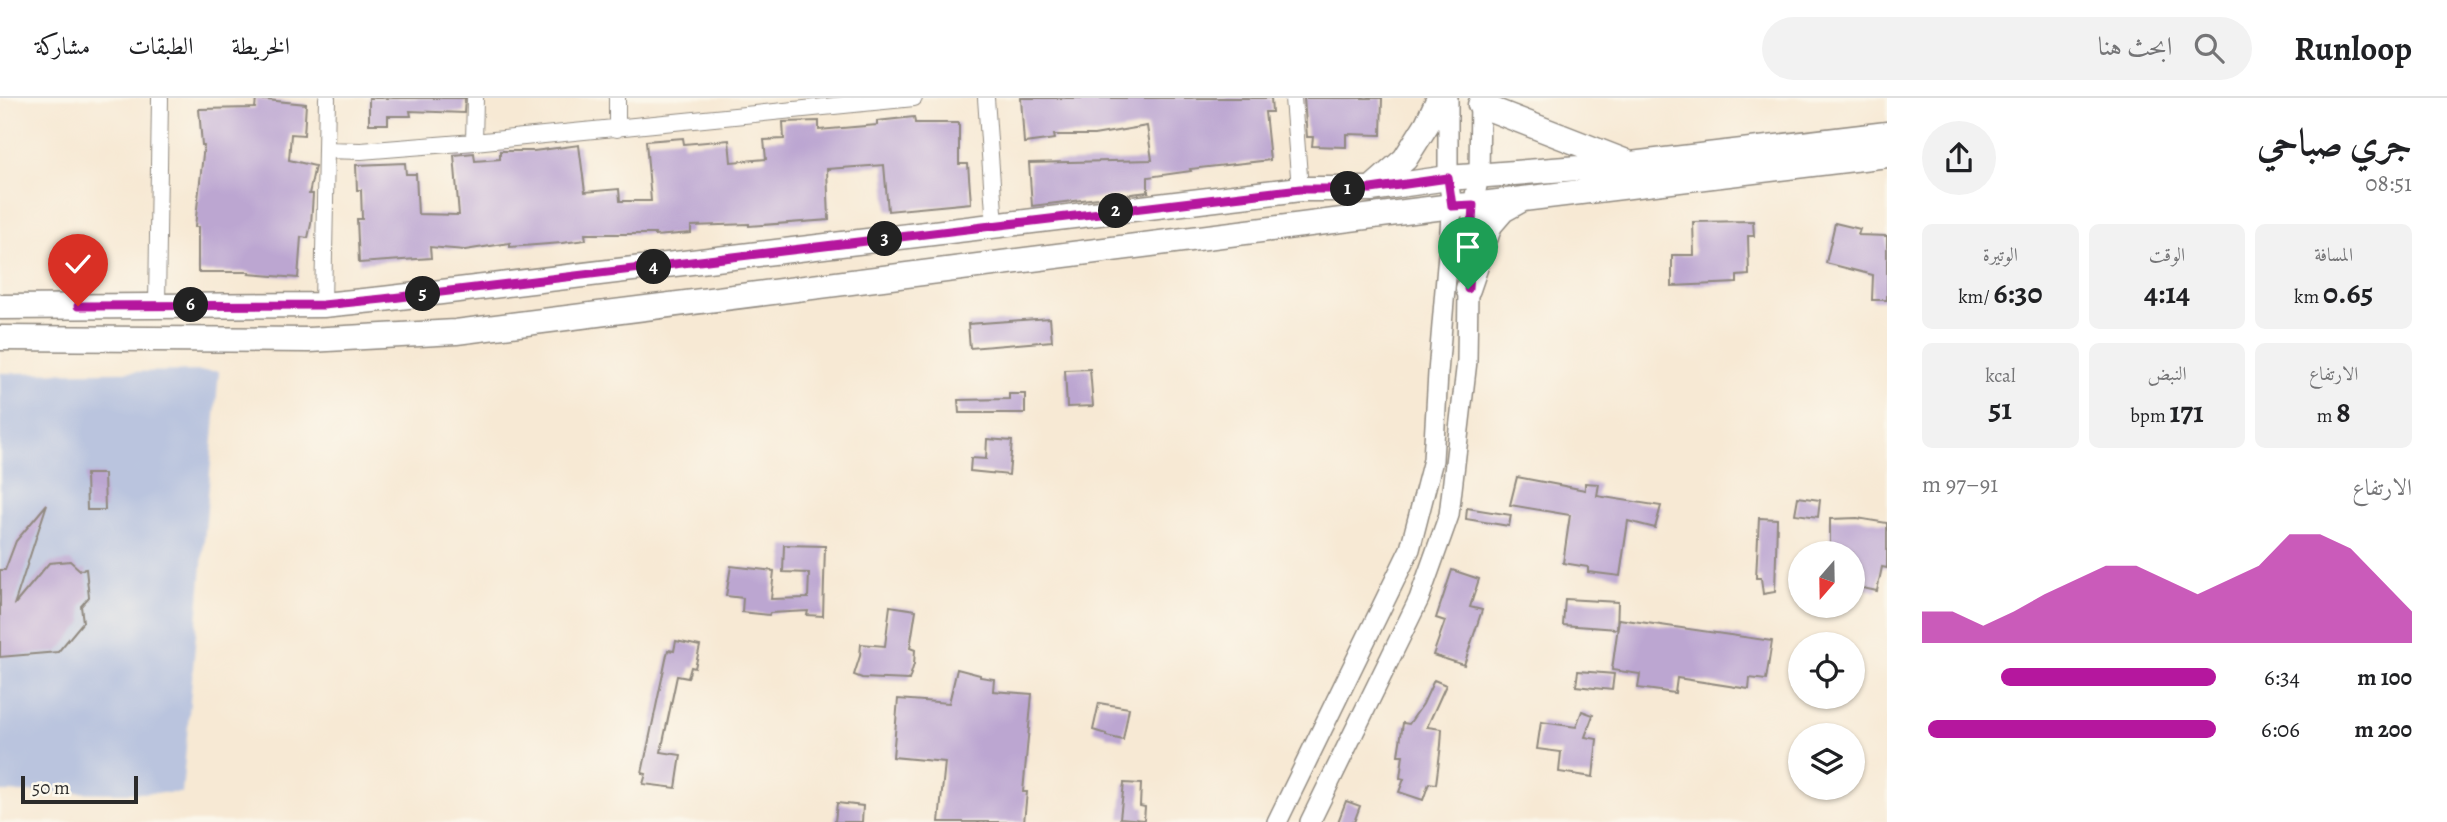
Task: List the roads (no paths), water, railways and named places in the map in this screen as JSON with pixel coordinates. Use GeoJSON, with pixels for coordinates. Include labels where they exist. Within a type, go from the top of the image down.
{"type":"FeatureCollection","features":[{"type":"Feature","properties":{"kind":"main road"},"geometry":{"type":"LineString","coordinates":[[1371,189],[1405,159],[1427,124],[1439,98]]}},
{"type":"Feature","properties":{"kind":"main road"},"geometry":{"type":"LineString","coordinates":[[1480,101],[1631,164]]}},
{"type":"Feature","properties":{"kind":"main road"},"geometry":{"type":"LineString","coordinates":[[0,307],[323,305],[1300,189],[1371,189],[1448,178],[1631,164],[1887,134]]}},
{"type":"Feature","properties":{"kind":"main road"},"geometry":{"type":"LineString","coordinates":[[0,338],[309,340],[456,332],[1887,155]]}},
{"type":"Feature","properties":{"kind":"main road"},"geometry":{"type":"LineString","coordinates":[[1468,289],[1490,225],[1503,210],[1523,199]]}},
{"type":"Feature","properties":{"kind":"street"},"geometry":{"type":"LineString","coordinates":[[157,305],[160,98]]}},
{"type":"Feature","properties":{"kind":"street"},"geometry":{"type":"LineString","coordinates":[[323,305],[327,98]]}},
{"type":"Feature","properties":{"kind":"street"},"geometry":{"type":"LineString","coordinates":[[474,142],[475,98]]}},
{"type":"Feature","properties":{"kind":"street"},"geometry":{"type":"LineString","coordinates":[[617,98],[617,129]]}},
{"type":"Feature","properties":{"kind":"street"},"geometry":{"type":"LineString","coordinates":[[326,150],[474,142],[914,98]]}},
{"type":"Feature","properties":{"kind":"street"},"geometry":{"type":"LineString","coordinates":[[986,98],[995,226]]}},
{"type":"Feature","properties":{"kind":"street"},"geometry":{"type":"LineString","coordinates":[[1293,98],[1300,189]]}},
{"type":"Feature","properties":{"kind":"street"},"geometry":{"type":"LineString","coordinates":[[1310,822],[1419,598],[1450,515],[1467,361],[1468,289],[1463,206],[1448,178],[1448,98]]}},
{"type":"Feature","properties":{"kind":"street"},"geometry":{"type":"LineString","coordinates":[[1277,822],[1410,549],[1433,460],[1437,373],[1463,206],[1479,176],[1480,101]]}}]}
